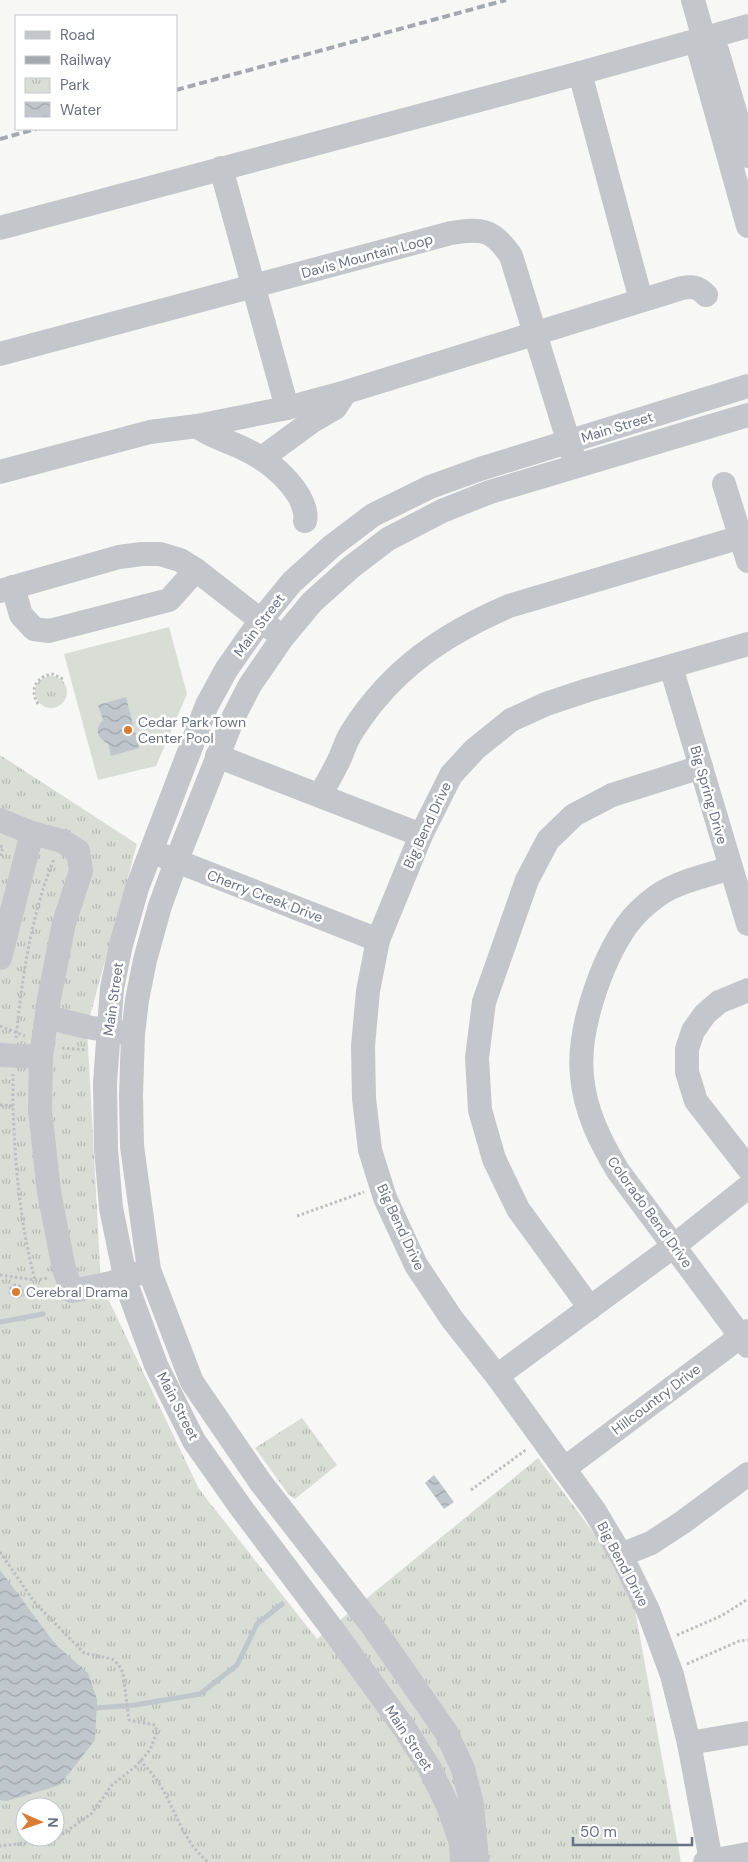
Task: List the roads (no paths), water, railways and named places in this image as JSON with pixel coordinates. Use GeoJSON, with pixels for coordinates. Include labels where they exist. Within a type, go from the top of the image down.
{"type":"FeatureCollection","features":[{"type":"Feature","properties":{"kind":"street"},"geometry":{"type":"LineString","coordinates":[[693,0],[704,38],[700,54],[748,226]]}},
{"type":"Feature","properties":{"kind":"street"},"geometry":{"type":"LineString","coordinates":[[0,228],[580,73],[748,26]]}},
{"type":"Feature","properties":{"kind":"street"},"geometry":{"type":"LineString","coordinates":[[704,38],[717,50],[748,156]]}},
{"type":"Feature","properties":{"kind":"street"},"geometry":{"type":"LineString","coordinates":[[580,73],[641,300]]}},
{"type":"Feature","properties":{"kind":"street"},"geometry":{"type":"LineString","coordinates":[[221,168],[287,408]]}},
{"type":"Feature","properties":{"kind":"street","name":"Davis Mountain Loop"},"geometry":{"type":"LineString","coordinates":[[0,354],[451,233],[481,231],[490,234],[502,242],[511,256],[576,467]]}},
{"type":"Feature","properties":{"kind":"street"},"geometry":{"type":"LineString","coordinates":[[0,472],[150,432],[197,426],[287,408],[346,392],[535,332],[691,286],[699,288],[706,295]]}},
{"type":"Feature","properties":{"kind":"street","name":"Main Street"},"geometry":{"type":"LineString","coordinates":[[462,1862],[461,1843],[449,1808],[430,1769],[405,1729],[194,1441],[156,1364],[126,1277],[111,1208],[106,1150],[105,1084],[112,988],[121,945],[137,888],[207,706],[226,670],[260,620],[292,582],[332,546],[373,515],[430,487],[748,386]]}},
{"type":"Feature","properties":{"kind":"street"},"geometry":{"type":"LineString","coordinates":[[262,458],[311,422],[335,408],[346,392]]}},
{"type":"Feature","properties":{"kind":"street","name":"Main Street"},"geometry":{"type":"LineString","coordinates":[[477,1862],[472,1804],[463,1769],[446,1732],[371,1624],[261,1484],[192,1382],[149,1270],[132,1146],[133,1034],[137,1000],[145,960],[160,906],[233,718],[250,685],[283,637],[312,602],[350,568],[388,539],[442,511],[490,492],[748,415]]}},
{"type":"Feature","properties":{"kind":"street"},"geometry":{"type":"LineString","coordinates":[[197,426],[208,434],[262,458],[277,469],[294,489],[304,505],[305,521]]}},
{"type":"Feature","properties":{"kind":"street"},"geometry":{"type":"LineString","coordinates":[[724,484],[748,561]]}},
{"type":"Feature","properties":{"kind":"street"},"geometry":{"type":"LineString","coordinates":[[320,795],[352,732],[370,706],[415,660],[440,641],[473,622],[509,606],[741,537]]}},
{"type":"Feature","properties":{"kind":"street"},"geometry":{"type":"LineString","coordinates":[[196,570],[169,600],[49,632],[34,629],[21,615],[7,589],[118,557],[160,554],[180,560],[196,570],[283,637]]}},
{"type":"Feature","properties":{"kind":"street","name":"Big Bend Drive"},"geometry":{"type":"LineString","coordinates":[[708,1861],[689,1743],[670,1670],[648,1610],[621,1555],[594,1510],[497,1376],[452,1319],[416,1265],[384,1198],[370,1150],[364,1098],[362,1046],[368,991],[378,940],[421,835],[451,775],[475,749],[510,720],[546,704],[748,644]]}},
{"type":"Feature","properties":{"kind":"street","name":"Big Spring Drive"},"geometry":{"type":"LineString","coordinates":[[671,667],[748,924]]}},
{"type":"Feature","properties":{"kind":"street"},"geometry":{"type":"LineString","coordinates":[[217,756],[421,835]]}},
{"type":"Feature","properties":{"kind":"street"},"geometry":{"type":"LineString","coordinates":[[590,1308],[518,1209],[494,1159],[480,1110],[477,1058],[484,1002],[527,880],[548,840],[574,815],[612,795],[701,767]]}},
{"type":"Feature","properties":{"kind":"street"},"geometry":{"type":"LineString","coordinates":[[0,820],[32,833],[62,841],[78,851],[81,871],[64,923],[49,999],[41,1057],[40,1110],[48,1192],[64,1269],[72,1291],[111,1283],[149,1270]]}},
{"type":"Feature","properties":{"kind":"street"},"geometry":{"type":"LineString","coordinates":[[0,958],[32,833]]}},
{"type":"Feature","properties":{"kind":"street","name":"Cherry Creek Drive"},"geometry":{"type":"LineString","coordinates":[[151,851],[378,940]]}},
{"type":"Feature","properties":{"kind":"street","name":"Colorado Bend Drive"},"geometry":{"type":"LineString","coordinates":[[731,868],[658,895],[636,914],[627,926],[614,947],[594,996],[586,1024],[582,1075],[591,1120],[618,1171],[746,1338]]}},
{"type":"Feature","properties":{"kind":"street"},"geometry":{"type":"LineString","coordinates":[[748,990],[719,1002],[705,1014],[693,1031],[687,1049],[687,1072],[696,1101],[748,1168]]}},
{"type":"Feature","properties":{"kind":"street"},"geometry":{"type":"LineString","coordinates":[[47,1017],[87,1027],[133,1034]]}},
{"type":"Feature","properties":{"kind":"street"},"geometry":{"type":"LineString","coordinates":[[7,1056],[41,1057]]}},
{"type":"Feature","properties":{"kind":"street"},"geometry":{"type":"LineString","coordinates":[[497,1376],[674,1246],[748,1187]]}},
{"type":"Feature","properties":{"kind":"street","name":"Hillcountry Drive"},"geometry":{"type":"LineString","coordinates":[[564,1468],[746,1338]]}},
{"type":"Feature","properties":{"kind":"street"},"geometry":{"type":"LineString","coordinates":[[621,1555],[651,1543],[748,1474]]}},
{"type":"Feature","properties":{"kind":"street"},"geometry":{"type":"LineString","coordinates":[[273,1550],[298,1533]]}},
{"type":"Feature","properties":{"kind":"street"},"geometry":{"type":"LineString","coordinates":[[689,1743],[748,1733]]}},
{"type":"Feature","properties":{"kind":"street"},"geometry":{"type":"LineString","coordinates":[[708,1861],[748,1854]]}},
{"type":"Feature","properties":{"kind":"water"},"geometry":{"type":"Polygon","coordinates":[[[126,697],[139,748],[111,756],[108,744],[101,739],[98,733],[98,727],[103,720],[98,705],[126,697]]]}},
{"type":"Feature","properties":{"kind":"water"},"geometry":{"type":"Polygon","coordinates":[[[434,1475],[454,1502],[444,1509],[425,1483],[434,1475]]]}},
{"type":"Feature","properties":{"kind":"water"},"geometry":{"type":"Polygon","coordinates":[[[0,1570],[56,1645],[88,1673],[97,1699],[95,1740],[60,1785],[15,1797],[7,1801],[0,1800],[0,1570]]]}},
{"type":"Feature","properties":{"kind":"waterway"},"geometry":{"type":"LineString","coordinates":[[0,1322],[43,1314]]}},
{"type":"Feature","properties":{"kind":"waterway"},"geometry":{"type":"LineString","coordinates":[[96,1708],[135,1705],[200,1694],[237,1665],[257,1624],[282,1604]]}},
{"type":"Feature","properties":{"kind":"railway"},"geometry":{"type":"LineString","coordinates":[[178,89],[506,0]]}},
{"type":"Feature","properties":{"kind":"railway"},"geometry":{"type":"LineString","coordinates":[[0,139],[32,130]]}},
{"type":"Feature","properties":{"kind":"place","name":"Cedar Park Town Center Pool"},"geometry":{"type":"Point","coordinates":[128,730]}},
{"type":"Feature","properties":{"kind":"place","name":"Cerebral Drama"},"geometry":{"type":"Point","coordinates":[16,1292]}}]}
